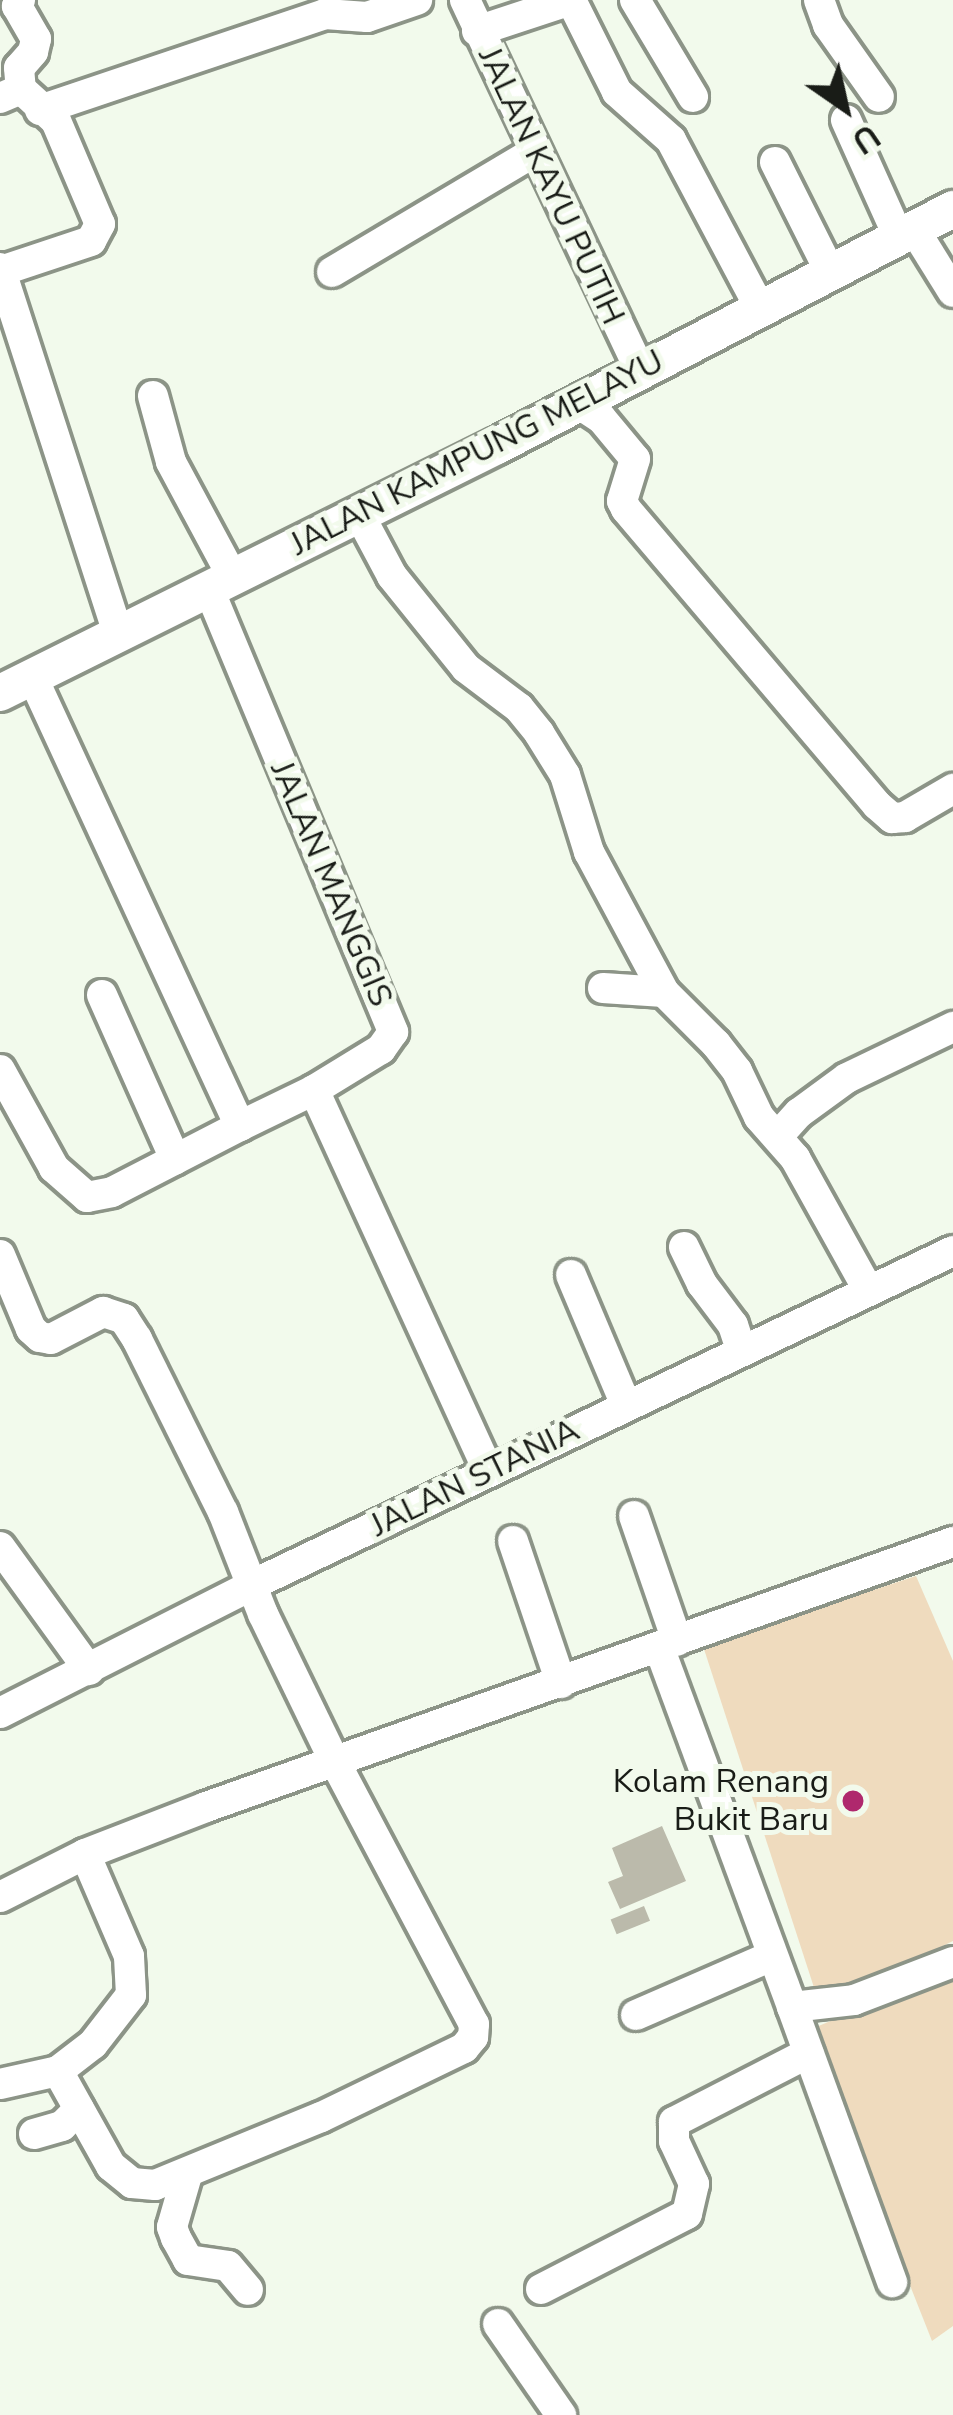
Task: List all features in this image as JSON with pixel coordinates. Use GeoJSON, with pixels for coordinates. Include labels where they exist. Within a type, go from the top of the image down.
{"type":"FeatureCollection","features":[{"type":"Feature","properties":{"kind":"main road","name":"JALAN KAMPUNG MELAYU"},"geometry":{"type":"LineString","coordinates":[[16,684],[953,209]]}},
{"type":"Feature","properties":{"kind":"street"},"geometry":{"type":"LineString","coordinates":[[20,0],[17,6],[36,39],[33,52],[19,68],[20,99],[64,134],[100,224],[92,241],[1,270],[118,633]]}},
{"type":"Feature","properties":{"kind":"street"},"geometry":{"type":"LineString","coordinates":[[20,99],[325,14],[417,0]]}},
{"type":"Feature","properties":{"kind":"street","name":"JALAN KAYU PUTIH"},"geometry":{"type":"LineString","coordinates":[[465,0],[640,371]]}},
{"type":"Feature","properties":{"kind":"street"},"geometry":{"type":"LineString","coordinates":[[477,31],[571,0],[617,92],[671,140],[760,310]]}},
{"type":"Feature","properties":{"kind":"street"},"geometry":{"type":"LineString","coordinates":[[634,0],[693,98]]}},
{"type":"Feature","properties":{"kind":"street"},"geometry":{"type":"LineString","coordinates":[[819,0],[828,26],[879,97]]}},
{"type":"Feature","properties":{"kind":"street"},"geometry":{"type":"LineString","coordinates":[[847,119],[907,234],[953,292]]}},
{"type":"Feature","properties":{"kind":"street"},"geometry":{"type":"LineString","coordinates":[[332,272],[534,152]]}},
{"type":"Feature","properties":{"kind":"street"},"geometry":{"type":"LineString","coordinates":[[775,162],[831,274]]}},
{"type":"Feature","properties":{"kind":"street"},"geometry":{"type":"LineString","coordinates":[[153,396],[171,462],[220,582]]}},
{"type":"Feature","properties":{"kind":"street"},"geometry":{"type":"LineString","coordinates":[[586,397],[634,459],[622,501],[626,509],[892,818],[905,817],[953,789]]}},
{"type":"Feature","properties":{"kind":"street"},"geometry":{"type":"LineString","coordinates":[[358,514],[392,576],[466,668],[519,708],[556,760],[589,852],[664,992],[737,1071],[759,1117],[778,1136],[867,1288]]}},
{"type":"Feature","properties":{"kind":"street","name":"JALAN MANGGIS"},"geometry":{"type":"LineString","coordinates":[[220,582],[393,1032],[381,1049],[314,1090]]}},
{"type":"Feature","properties":{"kind":"street"},"geometry":{"type":"LineString","coordinates":[[16,684],[240,1126]]}},
{"type":"Feature","properties":{"kind":"street"},"geometry":{"type":"LineString","coordinates":[[603,988],[664,992]]}},
{"type":"Feature","properties":{"kind":"street"},"geometry":{"type":"LineString","coordinates":[[102,995],[176,1159]]}},
{"type":"Feature","properties":{"kind":"street"},"geometry":{"type":"LineString","coordinates":[[778,1136],[835,1086],[953,1027]]}},
{"type":"Feature","properties":{"kind":"street"},"geometry":{"type":"LineString","coordinates":[[0,1070],[54,1168],[87,1197],[112,1192],[314,1090],[489,1472]]}},
{"type":"Feature","properties":{"kind":"street"},"geometry":{"type":"LineString","coordinates":[[684,1247],[702,1284],[733,1325],[741,1350]]}},
{"type":"Feature","properties":{"kind":"street","name":"JALAN STANIA"},"geometry":{"type":"LineString","coordinates":[[0,1713],[254,1584],[953,1251]]}},
{"type":"Feature","properties":{"kind":"street"},"geometry":{"type":"LineString","coordinates":[[0,1255],[31,1329],[40,1337],[51,1339],[103,1312],[124,1319],[223,1511],[334,1760],[473,2024],[472,2037],[464,2048],[320,2117],[155,2185],[124,2178],[58,2071]]}},
{"type":"Feature","properties":{"kind":"street"},"geometry":{"type":"LineString","coordinates":[[571,1275],[626,1406]]}},
{"type":"Feature","properties":{"kind":"street"},"geometry":{"type":"LineString","coordinates":[[634,1516],[668,1644],[772,1956],[892,2282]]}},
{"type":"Feature","properties":{"kind":"street"},"geometry":{"type":"LineString","coordinates":[[513,1541],[561,1683]]}},
{"type":"Feature","properties":{"kind":"street"},"geometry":{"type":"LineString","coordinates":[[0,1898],[85,1854],[334,1760],[943,1545]]}},
{"type":"Feature","properties":{"kind":"street"},"geometry":{"type":"LineString","coordinates":[[0,1547],[89,1670]]}},
{"type":"Feature","properties":{"kind":"street"},"geometry":{"type":"LineString","coordinates":[[0,2084],[58,2071],[122,2013],[134,1984],[129,1956],[85,1854]]}},
{"type":"Feature","properties":{"kind":"street"},"geometry":{"type":"LineString","coordinates":[[636,2015],[772,1956]]}},
{"type":"Feature","properties":{"kind":"street"},"geometry":{"type":"LineString","coordinates":[[792,2007],[854,2000],[953,1962]]}},
{"type":"Feature","properties":{"kind":"street"},"geometry":{"type":"LineString","coordinates":[[541,2289],[687,2214],[694,2184],[674,2141],[674,2122],[808,2053]]}},
{"type":"Feature","properties":{"kind":"street"},"geometry":{"type":"LineString","coordinates":[[34,2134],[62,2126],[79,2109]]}},
{"type":"Feature","properties":{"kind":"street"},"geometry":{"type":"LineString","coordinates":[[187,2175],[172,2227],[176,2238],[188,2260],[228,2266],[248,2290]]}},
{"type":"Feature","properties":{"kind":"street"},"geometry":{"type":"LineString","coordinates":[[498,2324],[561,2415]]}},
{"type":"Feature","properties":{"kind":"shaded area","name":"Kolam Renang Bukit Baru"},"geometry":{"type":"Polygon","coordinates":[[[916,1576],[953,1661],[953,1941],[820,2006],[703,1646],[916,1576]]]}},
{"type":"Feature","properties":{"kind":"shaded area"},"geometry":{"type":"Polygon","coordinates":[[[953,1970],[953,2326],[932,2341],[809,2030],[953,1970]]]}},
{"type":"Feature","properties":{"kind":"building"},"geometry":{"type":"Polygon","coordinates":[[[662,1826],[686,1881],[620,1909],[608,1882],[623,1876],[612,1848],[662,1826]]]}},
{"type":"Feature","properties":{"kind":"building"},"geometry":{"type":"Polygon","coordinates":[[[644,1906],[650,1921],[617,1934],[611,1919],[644,1906]]]}},
{"type":"Feature","properties":{"kind":"place","name":"Kolam Renang Bukit Baru"},"geometry":{"type":"Point","coordinates":[853,1801]}}]}
